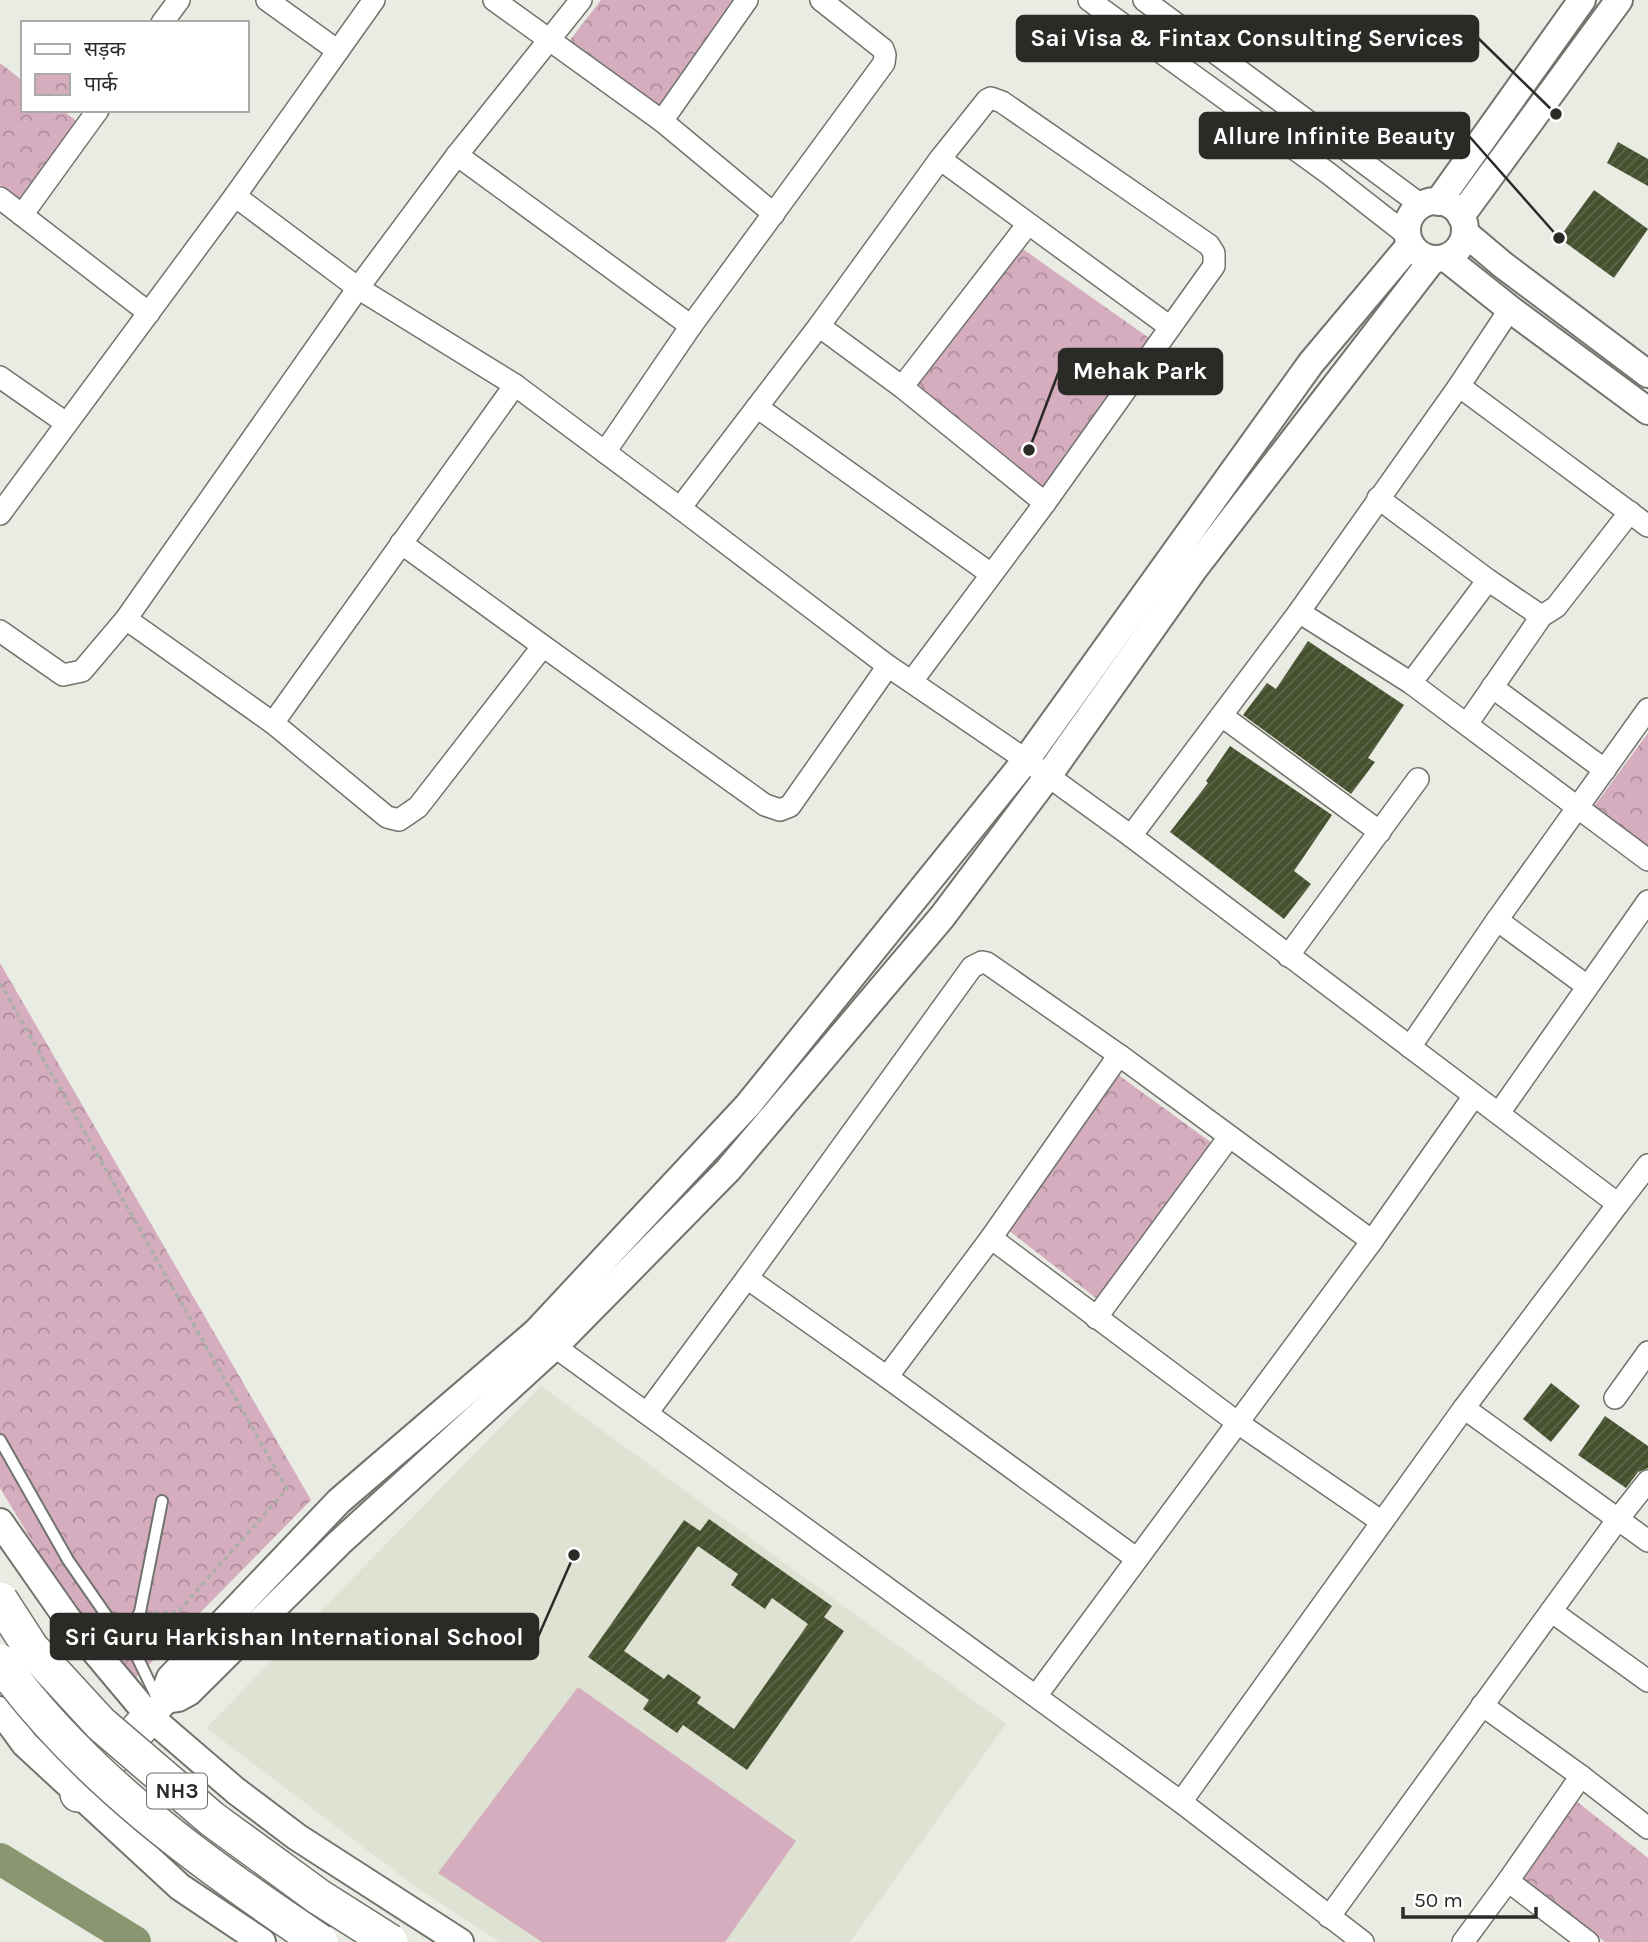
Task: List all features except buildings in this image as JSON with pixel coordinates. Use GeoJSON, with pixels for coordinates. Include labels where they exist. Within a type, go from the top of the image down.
{"type":"FeatureCollection","features":[{"type":"Feature","properties":{"kind":"highway","name":"NH3"},"geometry":{"type":"LineString","coordinates":[[0,1600],[31,1648],[101,1724],[212,1819],[319,1897],[390,1942]]}},
{"type":"Feature","properties":{"kind":"highway","name":"NH3"},"geometry":{"type":"LineString","coordinates":[[0,1662],[25,1697],[70,1745],[111,1783],[161,1826],[320,1942]]}},
{"type":"Feature","properties":{"kind":"highway"},"geometry":{"type":"LineString","coordinates":[[78,1794],[159,1708]]}},
{"type":"Feature","properties":{"kind":"street"},"geometry":{"type":"LineString","coordinates":[[163,21],[179,0]]}},
{"type":"Feature","properties":{"kind":"street"},"geometry":{"type":"LineString","coordinates":[[267,0],[338,51]]}},
{"type":"Feature","properties":{"kind":"street"},"geometry":{"type":"LineString","coordinates":[[0,514],[235,196],[374,0]]}},
{"type":"Feature","properties":{"kind":"street"},"geometry":{"type":"LineString","coordinates":[[494,0],[662,121],[774,214]]}},
{"type":"Feature","properties":{"kind":"street"},"geometry":{"type":"LineString","coordinates":[[0,631],[63,675],[82,671],[126,619],[358,288],[457,155],[581,0]]}},
{"type":"Feature","properties":{"kind":"street"},"geometry":{"type":"LineString","coordinates":[[662,121],[747,0]]}},
{"type":"Feature","properties":{"kind":"street"},"geometry":{"type":"LineString","coordinates":[[605,452],[691,326],[884,63],[886,55],[883,49],[821,0]]}},
{"type":"Feature","properties":{"kind":"street"},"geometry":{"type":"LineString","coordinates":[[1089,0],[1328,173],[1408,239],[1417,254],[1439,258],[1648,411]]}},
{"type":"Feature","properties":{"kind":"street"},"geometry":{"type":"LineString","coordinates":[[1144,0],[1430,203],[1454,207],[1463,224],[1503,265],[1648,374]]}},
{"type":"Feature","properties":{"kind":"street"},"geometry":{"type":"LineString","coordinates":[[545,1339],[748,1105],[1026,760],[1311,363],[1408,239],[1407,222],[1412,212],[1430,203],[1582,0]]}},
{"type":"Feature","properties":{"kind":"street"},"geometry":{"type":"LineString","coordinates":[[159,1708],[170,1678],[339,1501],[545,1339],[729,1170],[942,917],[1048,776],[1194,569],[1439,258],[1459,249],[1463,224],[1619,0]]}},
{"type":"Feature","properties":{"kind":"street"},"geometry":{"type":"LineString","coordinates":[[680,508],[987,100],[995,99],[1209,245],[1214,253],[1214,266],[1045,503],[912,681]]}},
{"type":"Feature","properties":{"kind":"street"},"geometry":{"type":"LineString","coordinates":[[22,215],[97,112]]}},
{"type":"Feature","properties":{"kind":"street"},"geometry":{"type":"LineString","coordinates":[[457,155],[691,326]]}},
{"type":"Feature","properties":{"kind":"street"},"geometry":{"type":"LineString","coordinates":[[940,159],[1170,327]]}},
{"type":"Feature","properties":{"kind":"street"},"geometry":{"type":"LineString","coordinates":[[235,196],[358,288],[514,386],[605,452],[888,666],[1131,836],[1618,1204]]}},
{"type":"Feature","properties":{"kind":"street"},"geometry":{"type":"LineString","coordinates":[[0,198],[149,313]]}},
{"type":"Feature","properties":{"kind":"street"},"geometry":{"type":"LineString","coordinates":[[902,387],[1028,224]]}},
{"type":"Feature","properties":{"kind":"street"},"geometry":{"type":"LineString","coordinates":[[1131,836],[1299,612],[1459,386],[1510,309]]}},
{"type":"Feature","properties":{"kind":"street"},"geometry":{"type":"LineString","coordinates":[[819,326],[902,387],[1045,503]]}},
{"type":"Feature","properties":{"kind":"street"},"geometry":{"type":"LineString","coordinates":[[0,377],[66,423]]}},
{"type":"Feature","properties":{"kind":"street"},"geometry":{"type":"LineString","coordinates":[[273,723],[514,386]]}},
{"type":"Feature","properties":{"kind":"street"},"geometry":{"type":"LineString","coordinates":[[1459,386],[1648,526]]}},
{"type":"Feature","properties":{"kind":"street"},"geometry":{"type":"LineString","coordinates":[[757,407],[991,574]]}},
{"type":"Feature","properties":{"kind":"street"},"geometry":{"type":"LineString","coordinates":[[1378,498],[1488,580],[1538,614],[1543,614]]}},
{"type":"Feature","properties":{"kind":"street"},"geometry":{"type":"LineString","coordinates":[[1467,724],[1543,614],[1556,607],[1630,512]]}},
{"type":"Feature","properties":{"kind":"street"},"geometry":{"type":"LineString","coordinates":[[401,543],[765,805],[780,810],[790,806],[888,666]]}},
{"type":"Feature","properties":{"kind":"street"},"geometry":{"type":"LineString","coordinates":[[1411,683],[1488,580]]}},
{"type":"Feature","properties":{"kind":"street"},"geometry":{"type":"LineString","coordinates":[[1299,612],[1411,683],[1648,860]]}},
{"type":"Feature","properties":{"kind":"street"},"geometry":{"type":"LineString","coordinates":[[126,619],[273,723],[380,812],[399,820],[418,807],[543,646]]}},
{"type":"Feature","properties":{"kind":"street"},"geometry":{"type":"LineString","coordinates":[[1493,687],[1605,770]]}},
{"type":"Feature","properties":{"kind":"street"},"geometry":{"type":"LineString","coordinates":[[1410,1047],[1648,709]]}},
{"type":"Feature","properties":{"kind":"street"},"geometry":{"type":"LineString","coordinates":[[1222,716],[1380,832]]}},
{"type":"Feature","properties":{"kind":"street"},"geometry":{"type":"LineString","coordinates":[[1288,956],[1418,779]]}},
{"type":"Feature","properties":{"kind":"street"},"geometry":{"type":"LineString","coordinates":[[1499,1113],[1648,901]]}},
{"type":"Feature","properties":{"kind":"street"},"geometry":{"type":"LineString","coordinates":[[1497,920],[1587,986]]}},
{"type":"Feature","properties":{"kind":"street"},"geometry":{"type":"LineString","coordinates":[[647,1413],[977,963],[987,963],[1119,1055],[1373,1241]]}},
{"type":"Feature","properties":{"kind":"street"},"geometry":{"type":"LineString","coordinates":[[887,1377],[990,1238],[1119,1055]]}},
{"type":"Feature","properties":{"kind":"street"},"geometry":{"type":"LineString","coordinates":[[1036,1696],[1373,1241],[1474,1096]]}},
{"type":"Feature","properties":{"kind":"street"},"geometry":{"type":"LineString","coordinates":[[1097,1318],[1229,1137]]}},
{"type":"Feature","properties":{"kind":"street"},"geometry":{"type":"LineString","coordinates":[[1181,1802],[1464,1408],[1648,1165]]}},
{"type":"Feature","properties":{"kind":"street"},"geometry":{"type":"LineString","coordinates":[[990,1238],[1238,1423],[1382,1522]]}},
{"type":"Feature","properties":{"kind":"street"},"geometry":{"type":"LineString","coordinates":[[747,1278],[1137,1559]]}},
{"type":"Feature","properties":{"kind":"street"},"geometry":{"type":"LineString","coordinates":[[545,1339],[1181,1802],[1363,1942]]}},
{"type":"Feature","properties":{"kind":"street"},"geometry":{"type":"LineString","coordinates":[[1615,1398],[1648,1352]]}},
{"type":"Feature","properties":{"kind":"street"},"geometry":{"type":"LineString","coordinates":[[1464,1408],[1648,1541]]}},
{"type":"Feature","properties":{"kind":"street"},"geometry":{"type":"LineString","coordinates":[[1329,1917],[1648,1481]]}},
{"type":"Feature","properties":{"kind":"street"},"geometry":{"type":"LineString","coordinates":[[0,1522],[68,1618],[159,1708],[236,1791],[297,1837],[460,1942]]}},
{"type":"Feature","properties":{"kind":"street"},"geometry":{"type":"LineString","coordinates":[[1551,1611],[1648,1681]]}},
{"type":"Feature","properties":{"kind":"street"},"geometry":{"type":"LineString","coordinates":[[1482,1705],[1648,1828]]}},
{"type":"Feature","properties":{"kind":"street"},"geometry":{"type":"LineString","coordinates":[[0,1710],[25,1744],[180,1887],[262,1942]]}},
{"type":"Feature","properties":{"kind":"street"},"geometry":{"type":"LineString","coordinates":[[1463,1942],[1581,1776]]}},
{"type":"Feature","properties":{"kind":"street"},"geometry":{"type":"LineString","coordinates":[[1508,1881],[1588,1942]]}},
{"type":"Feature","properties":{"kind":"lane"},"geometry":{"type":"LineString","coordinates":[[0,1440],[68,1560],[113,1625],[127,1636],[159,1708]]}},
{"type":"Feature","properties":{"kind":"lane"},"geometry":{"type":"LineString","coordinates":[[127,1636],[140,1612],[162,1501]]}},
{"type":"Feature","properties":{"kind":"path"},"geometry":{"type":"LineString","coordinates":[[0,983],[287,1489],[178,1612],[140,1612]]}},
{"type":"Feature","properties":{"kind":"shaded area"},"geometry":{"type":"Polygon","coordinates":[[[541,1386],[1006,1724],[850,1942],[500,1942],[420,1890],[206,1728],[541,1386]]]}},
{"type":"Feature","properties":{"kind":"green space"},"geometry":{"type":"Polygon","coordinates":[[[601,0],[737,0],[658,108],[567,44],[601,0]]]}},
{"type":"Feature","properties":{"kind":"green space"},"geometry":{"type":"Polygon","coordinates":[[[0,63],[21,79],[21,112],[65,112],[78,122],[23,202],[0,185],[0,63]]]}},
{"type":"Feature","properties":{"kind":"green space"},"geometry":{"type":"Polygon","coordinates":[[[1020,247],[1152,340],[1044,490],[912,383],[1020,247]]]}},
{"type":"Feature","properties":{"kind":"green space"},"geometry":{"type":"Polygon","coordinates":[[[1648,733],[1648,852],[1593,808],[1648,733]]]}},
{"type":"Feature","properties":{"kind":"green space"},"geometry":{"type":"Polygon","coordinates":[[[0,963],[311,1500],[130,1684],[41,1556],[0,1488],[0,963]]]}},
{"type":"Feature","properties":{"kind":"green space"},"geometry":{"type":"Polygon","coordinates":[[[1117,1074],[1216,1146],[1101,1302],[1004,1227],[1117,1074]]]}},
{"type":"Feature","properties":{"kind":"green space"},"geometry":{"type":"Polygon","coordinates":[[[578,1687],[796,1841],[725,1942],[542,1942],[438,1873],[578,1687]]]}},
{"type":"Feature","properties":{"kind":"green space"},"geometry":{"type":"Polygon","coordinates":[[[1575,1800],[1648,1858],[1648,1942],[1605,1942],[1522,1878],[1575,1800]]]}},
{"type":"Feature","properties":{"kind":"waterway"},"geometry":{"type":"LineString","coordinates":[[0,1859],[135,1942]]}},
{"type":"Feature","properties":{"kind":"place","name":"Sai Visa & Fintax Consulting Services"},"geometry":{"type":"Point","coordinates":[1556,114]}},
{"type":"Feature","properties":{"kind":"place","name":"Allure Infinite Beauty"},"geometry":{"type":"Point","coordinates":[1559,238]}},
{"type":"Feature","properties":{"kind":"place","name":"Mehak Park"},"geometry":{"type":"Point","coordinates":[1029,450]}},
{"type":"Feature","properties":{"kind":"place","name":"Sri Guru Harkishan International School"},"geometry":{"type":"Point","coordinates":[574,1555]}}]}
